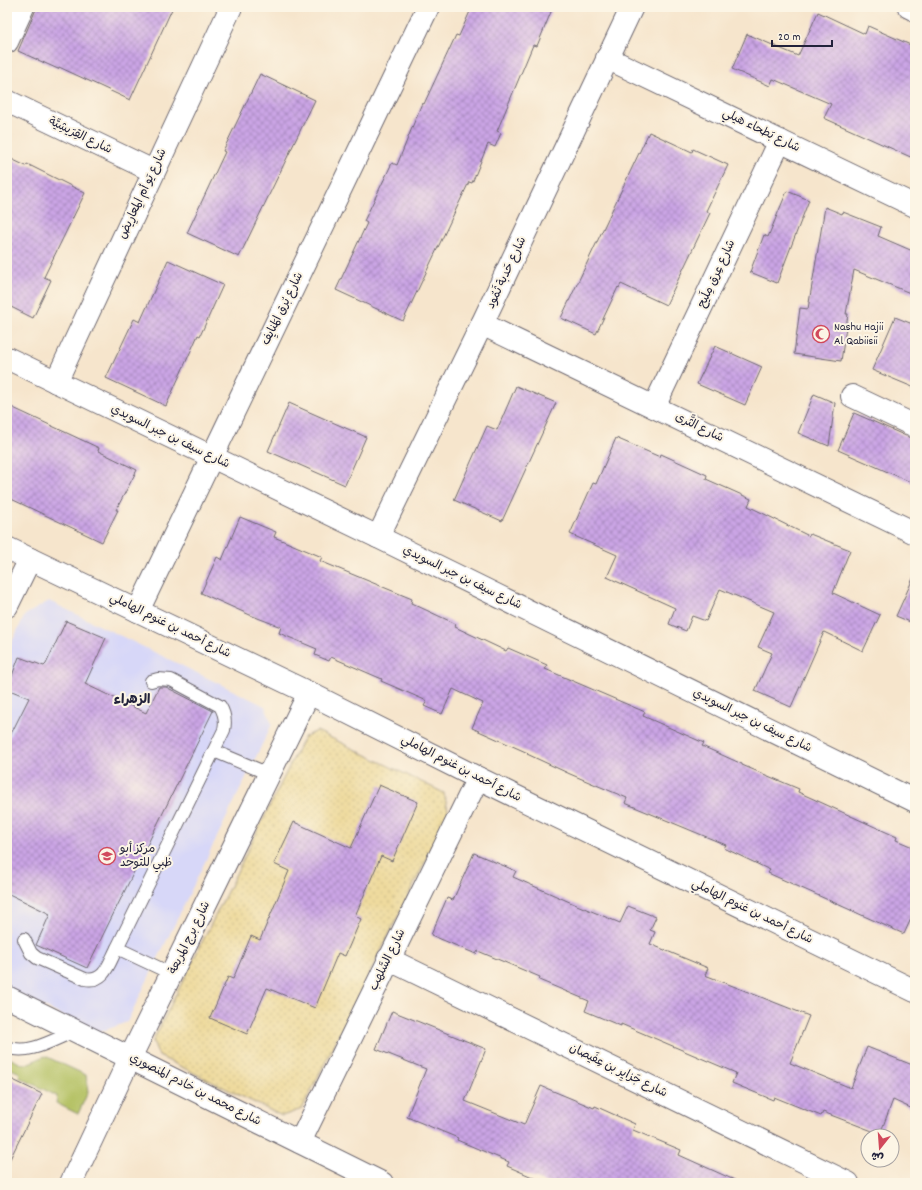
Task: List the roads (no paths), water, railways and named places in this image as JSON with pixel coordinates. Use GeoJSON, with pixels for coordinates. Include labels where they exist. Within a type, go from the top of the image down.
{"type":"FeatureCollection","features":[{"type":"Feature","properties":{"kind":"street"},"geometry":{"type":"LineString","coordinates":[[7,42],[23,7]]}},
{"type":"Feature","properties":{"kind":"street","name":"شارع يَو أم المِعارِيض"},"geometry":{"type":"LineString","coordinates":[[56,382],[153,171],[231,7]]}},
{"type":"Feature","properties":{"kind":"street","name":"شارع بُرق المَنايِف"},"geometry":{"type":"LineString","coordinates":[[138,611],[428,7]]}},
{"type":"Feature","properties":{"kind":"street","name":"شارع حَدبة ثَمُود"},"geometry":{"type":"LineString","coordinates":[[378,537],[482,324],[632,7]]}},
{"type":"Feature","properties":{"kind":"street"},"geometry":{"type":"LineString","coordinates":[[909,7],[915,10]]}},
{"type":"Feature","properties":{"kind":"street","name":"شارع بَطحاء هيلي"},"geometry":{"type":"LineString","coordinates":[[607,58],[915,206]]}},
{"type":"Feature","properties":{"kind":"street","name":"شارع القِرَيشِيَّة"},"geometry":{"type":"LineString","coordinates":[[7,101],[153,171]]}},
{"type":"Feature","properties":{"kind":"street","name":"شارع عِرق مِلَيح"},"geometry":{"type":"LineString","coordinates":[[654,407],[780,140]]}},
{"type":"Feature","properties":{"kind":"street","name":"شارع الثَّرى"},"geometry":{"type":"LineString","coordinates":[[482,324],[915,533]]}},
{"type":"Feature","properties":{"kind":"street","name":"شارع سيف بن جبر السويدي"},"geometry":{"type":"LineString","coordinates":[[7,358],[378,537],[915,801]]}},
{"type":"Feature","properties":{"kind":"street"},"geometry":{"type":"LineString","coordinates":[[852,396],[915,426]]}},
{"type":"Feature","properties":{"kind":"street","name":"شارع أحمد بن غنوم الهاملي"},"geometry":{"type":"LineString","coordinates":[[7,548],[309,693],[478,778],[915,991]]}},
{"type":"Feature","properties":{"kind":"street"},"geometry":{"type":"LineString","coordinates":[[7,606],[30,559]]}},
{"type":"Feature","properties":{"kind":"street","name":"شارع برج المربعة"},"geometry":{"type":"LineString","coordinates":[[71,1183],[130,1058],[309,693]]}},
{"type":"Feature","properties":{"kind":"street","name":"شارع السَّلهب"},"geometry":{"type":"LineString","coordinates":[[300,1142],[388,959],[478,778]]}},
{"type":"Feature","properties":{"kind":"street","name":"شارع جَزايِر بن عِفَيصان"},"geometry":{"type":"LineString","coordinates":[[388,959],[848,1183]]}},
{"type":"Feature","properties":{"kind":"street","name":"شارع محمد بن خادم المنصوري"},"geometry":{"type":"LineString","coordinates":[[7,997],[382,1183]]}},
{"type":"Feature","properties":{"kind":"lane"},"geometry":{"type":"LineString","coordinates":[[24,939],[27,947],[37,958],[85,979],[97,979],[103,975],[214,751],[225,724],[223,712],[220,706],[171,680],[158,679],[151,681]]}},
{"type":"Feature","properties":{"kind":"lane"},"geometry":{"type":"LineString","coordinates":[[214,751],[270,774]]}},
{"type":"Feature","properties":{"kind":"lane"},"geometry":{"type":"LineString","coordinates":[[117,948],[172,974]]}},
{"type":"Feature","properties":{"kind":"lane"},"geometry":{"type":"LineString","coordinates":[[7,1047],[26,1050],[75,1031]]}},
{"type":"Feature","properties":{"kind":"place","name":"Nashu Hajii Al Qabiisii"},"geometry":{"type":"Point","coordinates":[821,334]}},
{"type":"Feature","properties":{"kind":"place","name":"مركز أبو ظبي للتوحد"},"geometry":{"type":"Point","coordinates":[107,856]}},
{"type":"Feature","properties":{"kind":"district","name":"الزهراء"},"geometry":{"type":"Point","coordinates":[132,700]}}]}
